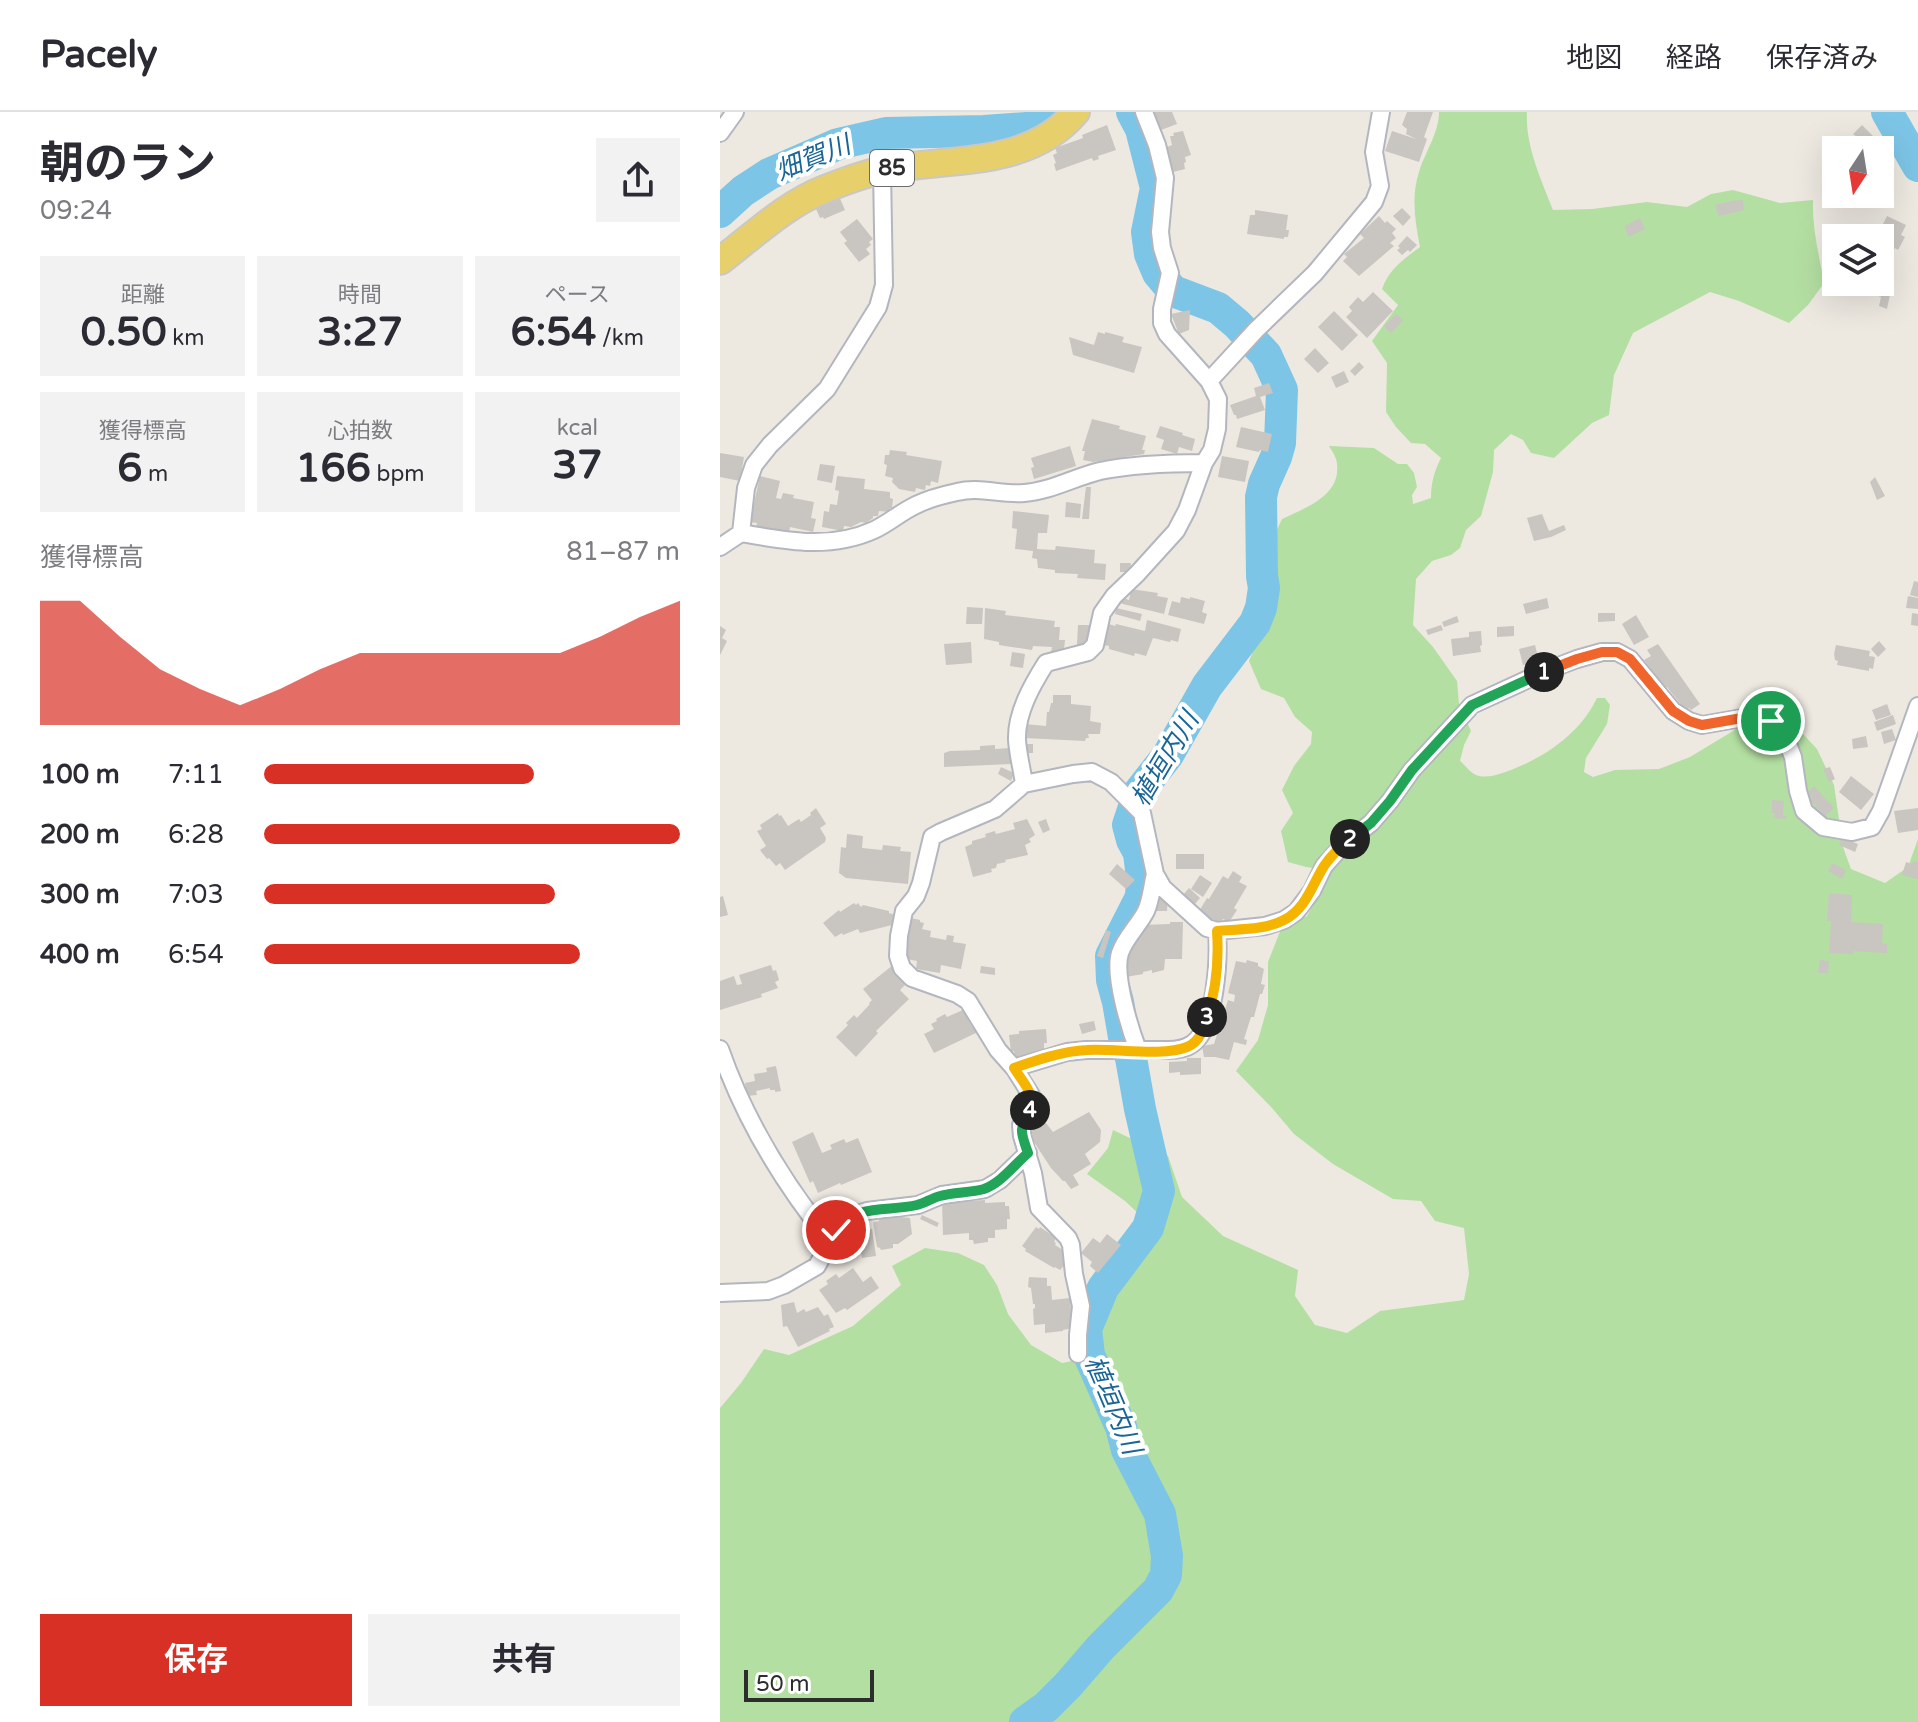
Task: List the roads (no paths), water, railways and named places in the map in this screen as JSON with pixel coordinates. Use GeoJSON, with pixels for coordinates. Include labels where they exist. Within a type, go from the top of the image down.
{"type":"FeatureCollection","features":[{"type":"Feature","properties":{"kind":"main road","name":"85"},"geometry":{"type":"LineString","coordinates":[[720,261],[799,202],[823,190],[882,170],[964,161],[1028,147],[1051,135],[1076,112]]}},
{"type":"Feature","properties":{"kind":"street"},"geometry":{"type":"LineString","coordinates":[[720,133],[735,112]]}},
{"type":"Feature","properties":{"kind":"street"},"geometry":{"type":"LineString","coordinates":[[1024,784],[1017,739],[1018,723],[1021,709],[1038,676],[1046,663],[1088,652],[1095,645],[1102,613],[1114,596],[1176,531],[1212,450],[1218,399],[1209,381],[1174,344],[1162,323],[1170,273],[1160,232],[1165,178],[1144,112]]}},
{"type":"Feature","properties":{"kind":"street"},"geometry":{"type":"LineString","coordinates":[[1209,381],[1315,273],[1374,202],[1380,186],[1374,152],[1381,112]]}},
{"type":"Feature","properties":{"kind":"street"},"geometry":{"type":"LineString","coordinates":[[741,533],[746,488],[754,465],[827,389],[878,307],[884,285],[882,170]]}},
{"type":"Feature","properties":{"kind":"street"},"geometry":{"type":"LineString","coordinates":[[720,547],[741,533],[785,541],[833,542],[874,530],[917,504],[961,490],[1024,493],[1054,487],[1098,472],[1204,463]]}},
{"type":"Feature","properties":{"kind":"street"},"geometry":{"type":"LineString","coordinates":[[1078,1354],[1081,1306],[1071,1245],[1039,1208],[1022,1136],[1021,1125],[1033,1104],[1031,1095],[968,1001],[912,978],[902,968],[898,956],[904,911],[916,896],[921,883],[932,837],[995,809],[1024,784],[1092,772],[1111,782],[1142,813],[1155,874],[1163,888],[1207,928],[1217,931],[1265,926],[1296,912],[1312,891],[1324,866],[1344,844],[1371,823],[1412,770],[1472,705],[1577,659],[1602,652],[1617,652],[1630,659],[1673,711],[1689,721],[1702,725],[1759,715],[1771,721],[1785,737],[1793,757],[1804,811],[1823,827],[1852,832],[1872,827],[1881,811],[1918,706]]}},
{"type":"Feature","properties":{"kind":"street"},"geometry":{"type":"LineString","coordinates":[[1138,1050],[1120,981],[1119,957],[1147,910],[1155,874]]}},
{"type":"Feature","properties":{"kind":"street"},"geometry":{"type":"LineString","coordinates":[[1014,1068],[1067,1052],[1179,1049],[1194,1043],[1210,1010],[1217,977],[1217,931]]}},
{"type":"Feature","properties":{"kind":"street"},"geometry":{"type":"LineString","coordinates":[[720,1049],[734,1085],[762,1139],[791,1187],[830,1241]]}},
{"type":"Feature","properties":{"kind":"street"},"geometry":{"type":"LineString","coordinates":[[720,1293],[768,1291],[784,1285],[817,1266],[841,1224],[852,1216],[867,1211],[918,1205],[942,1195],[985,1189],[1000,1180],[1028,1153]]}},
{"type":"Feature","properties":{"kind":"waterway","name":"畑賀川"},"geometry":{"type":"LineString","coordinates":[[720,212],[743,191],[769,174],[838,144],[886,133],[1027,128],[1044,123],[1058,112]]}},
{"type":"Feature","properties":{"kind":"waterway","name":"植垣内川"},"geometry":{"type":"LineString","coordinates":[[1025,1722],[1068,1685],[1158,1590],[1166,1575],[1167,1556],[1160,1514],[1127,1450],[1121,1427],[1089,1355],[1086,1329],[1103,1288],[1148,1228],[1159,1191],[1112,980],[1111,956],[1141,897],[1139,853],[1128,825],[1139,792],[1168,755],[1207,686],[1255,623],[1261,608],[1264,588],[1261,497],[1280,443],[1282,390],[1266,355],[1218,308],[1173,291],[1158,273],[1150,254],[1147,232],[1156,188],[1141,129],[1132,112]]}},
{"type":"Feature","properties":{"kind":"waterway"},"geometry":{"type":"LineString","coordinates":[[1887,112],[1918,166]]}}]}
